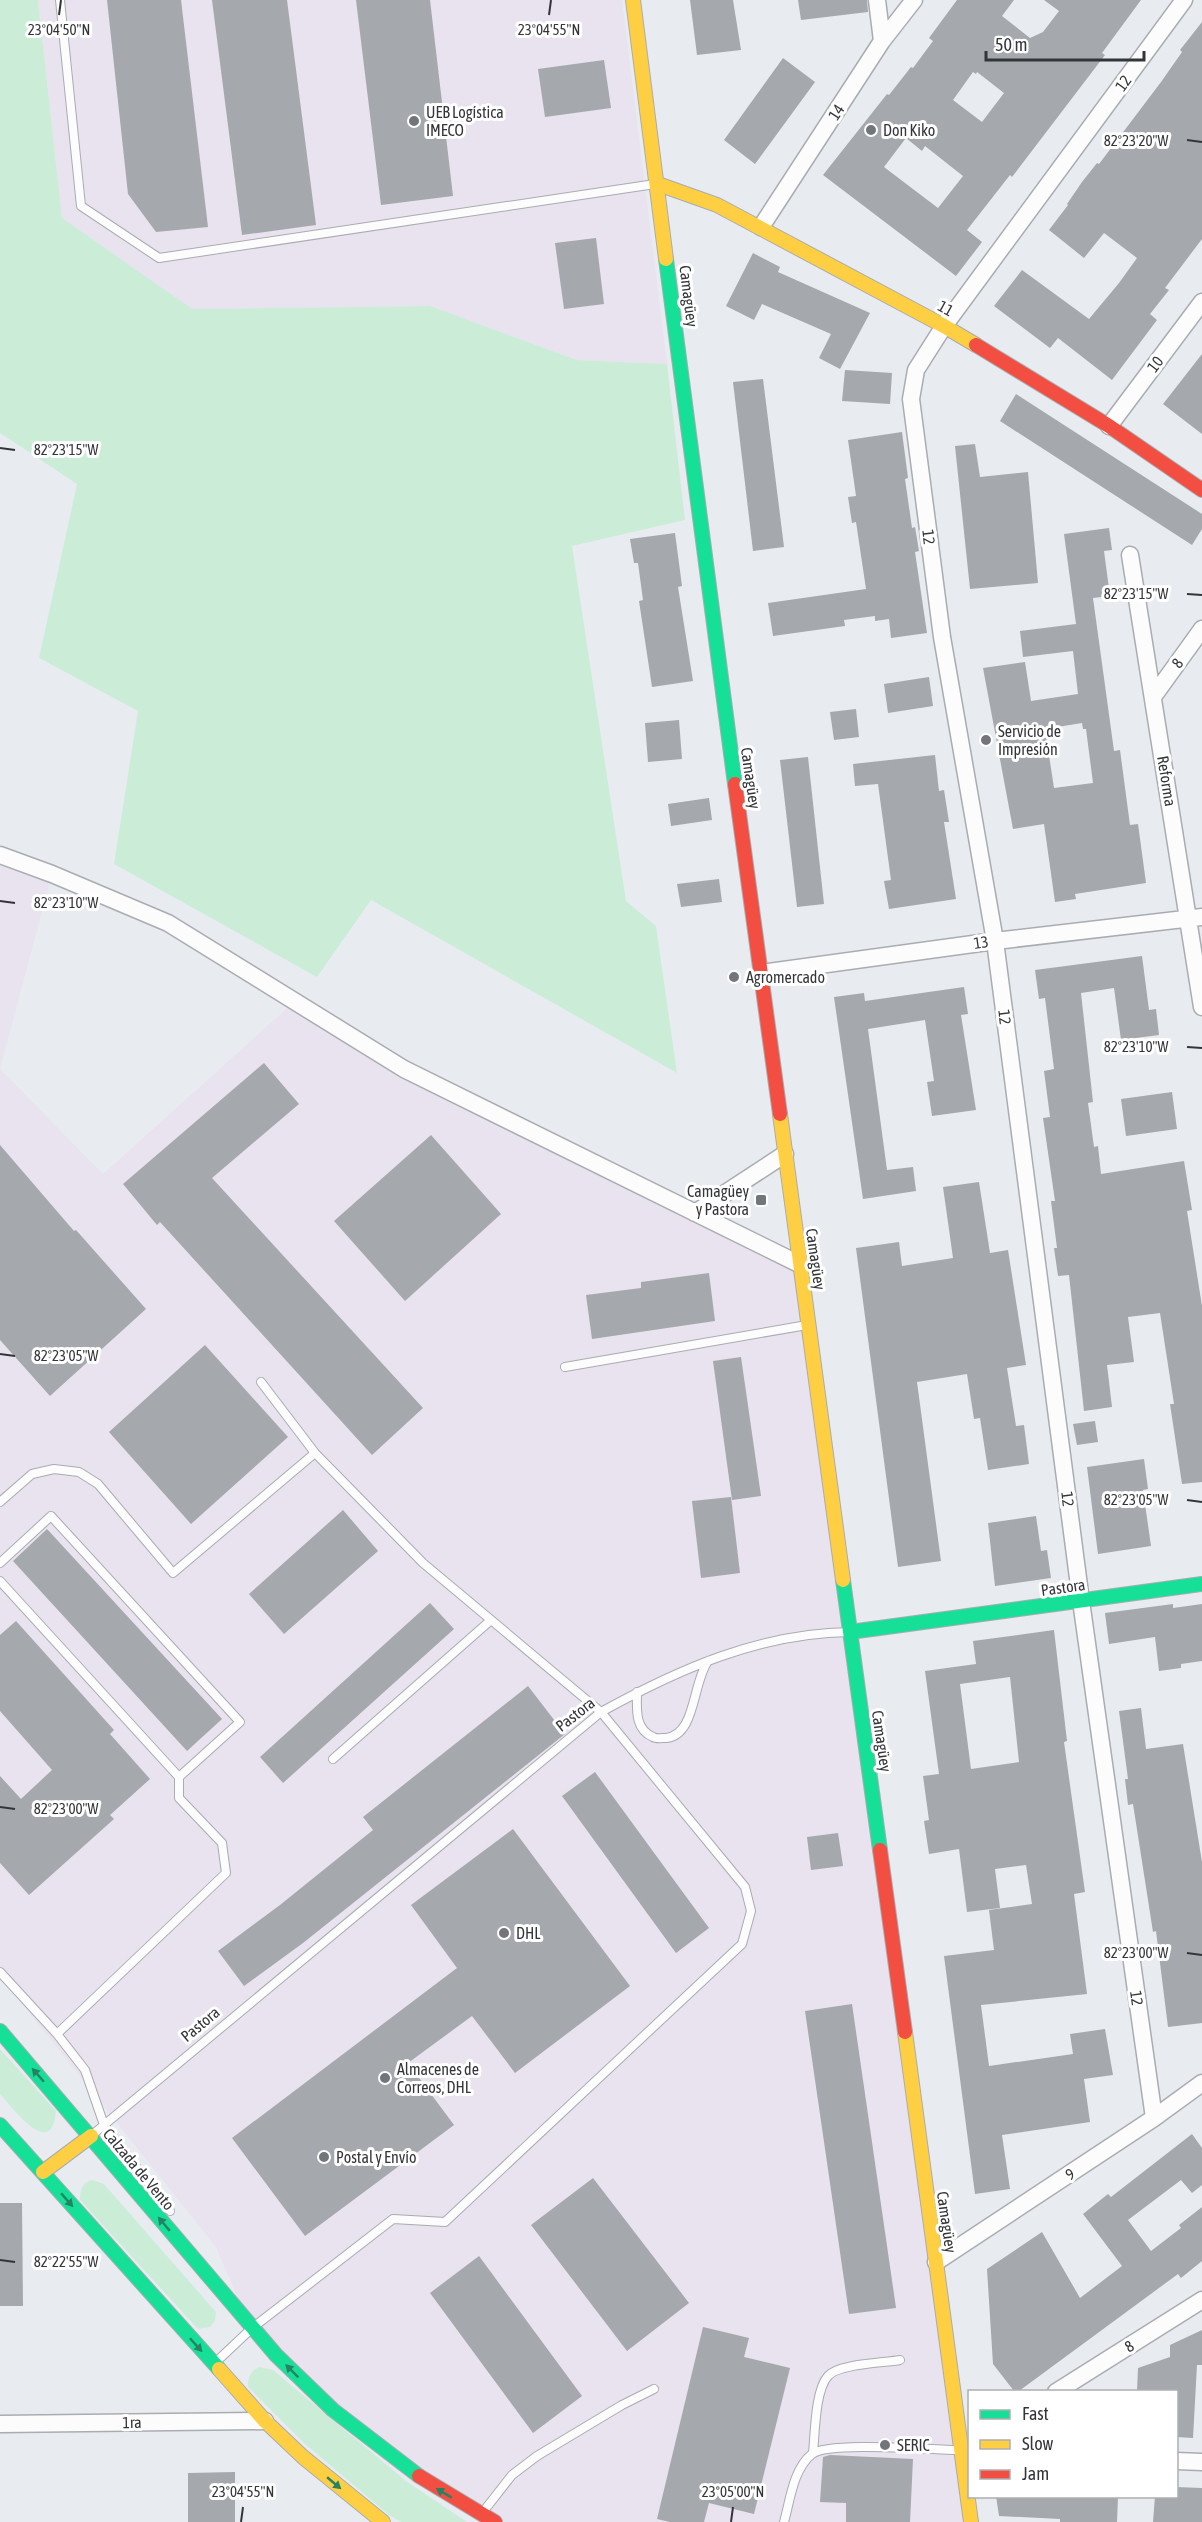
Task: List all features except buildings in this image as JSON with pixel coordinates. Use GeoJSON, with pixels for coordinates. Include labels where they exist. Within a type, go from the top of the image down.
{"type":"FeatureCollection","features":[{"type":"Feature","properties":{"kind":"main road","name":"Camagüey"},"geometry":{"type":"LineString","coordinates":[[633,0],[808,1325],[936,2262],[967,2449],[968,2467]]}},
{"type":"Feature","properties":{"kind":"main road","name":"11"},"geometry":{"type":"LineString","coordinates":[[658,184],[717,205],[944,326],[1108,426],[1202,490]]}},
{"type":"Feature","properties":{"kind":"main road","name":"Pastora"},"geometry":{"type":"LineString","coordinates":[[850,1632],[1202,1584]]}},
{"type":"Feature","properties":{"kind":"main road","name":"Calzada de Vento"},"geometry":{"type":"LineString","coordinates":[[0,2031],[91,2136],[251,2329],[296,2375],[357,2428],[435,2488],[495,2522]]}},
{"type":"Feature","properties":{"kind":"main road"},"geometry":{"type":"LineString","coordinates":[[0,2125],[265,2421],[303,2457],[383,2522]]}},
{"type":"Feature","properties":{"kind":"main road"},"geometry":{"type":"LineString","coordinates":[[43,2172],[91,2136]]}},
{"type":"Feature","properties":{"kind":"main road","name":"Camagüey"},"geometry":{"type":"LineString","coordinates":[[970,2498],[971,2522]]}},
{"type":"Feature","properties":{"kind":"street"},"geometry":{"type":"LineString","coordinates":[[877,0],[882,41]]}},
{"type":"Feature","properties":{"kind":"street","name":"14"},"geometry":{"type":"LineString","coordinates":[[760,227],[882,41],[914,0]]}},
{"type":"Feature","properties":{"kind":"street","name":"12"},"geometry":{"type":"LineString","coordinates":[[1154,2118],[1081,1601],[995,940],[942,637],[911,399],[916,370],[944,326],[1184,0]]}},
{"type":"Feature","properties":{"kind":"street","name":"10"},"geometry":{"type":"LineString","coordinates":[[1108,426],[1202,302]]}},
{"type":"Feature","properties":{"kind":"street","name":"Reforma"},"geometry":{"type":"LineString","coordinates":[[1130,555],[1153,697],[1196,917],[1202,1006]]}},
{"type":"Feature","properties":{"kind":"street","name":"8"},"geometry":{"type":"LineString","coordinates":[[1153,697],[1202,629]]}},
{"type":"Feature","properties":{"kind":"street"},"geometry":{"type":"LineString","coordinates":[[0,855],[52,874],[168,923],[404,1069],[801,1265]]}},
{"type":"Feature","properties":{"kind":"street","name":"13"},"geometry":{"type":"LineString","coordinates":[[761,974],[995,940],[1196,917]]}},
{"type":"Feature","properties":{"kind":"street"},"geometry":{"type":"LineString","coordinates":[[695,1213],[785,1154]]}},
{"type":"Feature","properties":{"kind":"street","name":"9"},"geometry":{"type":"LineString","coordinates":[[936,2262],[1154,2118],[1202,2083]]}},
{"type":"Feature","properties":{"kind":"street","name":"8"},"geometry":{"type":"LineString","coordinates":[[1058,2390],[1202,2300]]}},
{"type":"Feature","properties":{"kind":"street","name":"1ra"},"geometry":{"type":"LineString","coordinates":[[0,2424],[265,2421]]}},
{"type":"Feature","properties":{"kind":"street"},"geometry":{"type":"LineString","coordinates":[[1178,2461],[1202,2462]]}},
{"type":"Feature","properties":{"kind":"lane"},"geometry":{"type":"LineString","coordinates":[[60,0],[81,206],[159,258],[658,184]]}},
{"type":"Feature","properties":{"kind":"lane"},"geometry":{"type":"LineString","coordinates":[[565,1367],[808,1325]]}},
{"type":"Feature","properties":{"kind":"lane"},"geometry":{"type":"LineString","coordinates":[[214,2364],[251,2329],[393,2219],[445,2222],[742,1944],[751,1911],[745,1887],[602,1712],[423,1563],[315,1453],[261,1382]]}},
{"type":"Feature","properties":{"kind":"lane"},"geometry":{"type":"LineString","coordinates":[[0,1502],[32,1474],[54,1469],[79,1472],[98,1484],[173,1574],[315,1453]]}},
{"type":"Feature","properties":{"kind":"lane"},"geometry":{"type":"LineString","coordinates":[[0,1563],[51,1516],[240,1722],[179,1778]]}},
{"type":"Feature","properties":{"kind":"lane"},"geometry":{"type":"LineString","coordinates":[[0,1581],[179,1778],[179,1798],[222,1843],[226,1873],[57,2034]]}},
{"type":"Feature","properties":{"kind":"lane"},"geometry":{"type":"LineString","coordinates":[[333,1759],[491,1620]]}},
{"type":"Feature","properties":{"kind":"lane","name":"Pastora"},"geometry":{"type":"LineString","coordinates":[[91,2136],[602,1712],[637,1692],[708,1660],[747,1646],[794,1636],[850,1632]]}},
{"type":"Feature","properties":{"kind":"lane"},"geometry":{"type":"LineString","coordinates":[[637,1692],[638,1720],[645,1731],[653,1738],[673,1737],[683,1731],[689,1719],[701,1671],[708,1660]]}},
{"type":"Feature","properties":{"kind":"lane"},"geometry":{"type":"LineString","coordinates":[[0,1972],[57,2034],[85,2070],[104,2125],[174,2217]]}},
{"type":"Feature","properties":{"kind":"lane"},"geometry":{"type":"LineString","coordinates":[[188,2236],[197,2264]]}},
{"type":"Feature","properties":{"kind":"lane"},"geometry":{"type":"LineString","coordinates":[[784,2522],[798,2472],[813,2453],[821,2389],[828,2376],[840,2369],[900,2360]]}},
{"type":"Feature","properties":{"kind":"lane"},"geometry":{"type":"LineString","coordinates":[[481,2515],[512,2475],[537,2456],[622,2405],[654,2389]]}},
{"type":"Feature","properties":{"kind":"lane"},"geometry":{"type":"LineString","coordinates":[[813,2453],[835,2447],[967,2449]]}},
{"type":"Feature","properties":{"kind":"shaded area"},"geometry":{"type":"Polygon","coordinates":[[[38,0],[622,0],[667,364],[577,360],[430,306],[191,309],[62,218],[38,0]]]}},
{"type":"Feature","properties":{"kind":"shaded area"},"geometry":{"type":"Polygon","coordinates":[[[0,855],[52,874],[0,1069],[0,855]]]}},
{"type":"Feature","properties":{"kind":"shaded area"},"geometry":{"type":"Polygon","coordinates":[[[295,1001],[695,1213],[801,1265],[971,2522],[496,2522],[435,2488],[251,2329],[216,2247],[0,1976],[0,1069],[103,1174],[295,1001]]]}},
{"type":"Feature","properties":{"kind":"green space"},"geometry":{"type":"Polygon","coordinates":[[[0,0],[38,0],[62,218],[192,309],[430,306],[577,360],[667,364],[685,520],[572,546],[626,901],[656,926],[677,1073],[371,900],[317,977],[114,864],[138,711],[39,658],[77,484],[0,433],[0,0]]]}},
{"type":"Feature","properties":{"kind":"green space"},"geometry":{"type":"Polygon","coordinates":[[[0,2049],[56,2111],[53,2125],[47,2132],[40,2131],[22,2119],[0,2094],[0,2049]]]}},
{"type":"Feature","properties":{"kind":"green space"},"geometry":{"type":"Polygon","coordinates":[[[92,2180],[104,2184],[216,2312],[215,2321],[210,2327],[198,2329],[80,2200],[82,2187],[92,2180]]]}},
{"type":"Feature","properties":{"kind":"green space"},"geometry":{"type":"Polygon","coordinates":[[[259,2367],[273,2370],[406,2481],[467,2522],[401,2522],[389,2515],[304,2443],[248,2387],[250,2375],[259,2367]]]}},
{"type":"Feature","properties":{"kind":"traffic: fast"},"geometry":{"type":"LineString","coordinates":[[666,259],[735,784]]}},
{"type":"Feature","properties":{"kind":"traffic: fast"},"geometry":{"type":"LineString","coordinates":[[843,1580],[880,1850]]}},
{"type":"Feature","properties":{"kind":"traffic: fast"},"geometry":{"type":"LineString","coordinates":[[850,1632],[1202,1584]]}},
{"type":"Feature","properties":{"kind":"traffic: fast"},"geometry":{"type":"LineString","coordinates":[[0,2031],[276,2355],[333,2410],[419,2476]]}},
{"type":"Feature","properties":{"kind":"traffic: fast"},"geometry":{"type":"LineString","coordinates":[[0,2125],[219,2369]]}},
{"type":"Feature","properties":{"kind":"traffic: slow"},"geometry":{"type":"LineString","coordinates":[[633,0],[666,259]]}},
{"type":"Feature","properties":{"kind":"traffic: slow"},"geometry":{"type":"LineString","coordinates":[[658,184],[717,205],[976,345]]}},
{"type":"Feature","properties":{"kind":"traffic: slow"},"geometry":{"type":"LineString","coordinates":[[780,1114],[843,1580]]}},
{"type":"Feature","properties":{"kind":"traffic: slow"},"geometry":{"type":"LineString","coordinates":[[905,2032],[971,2522]]}},
{"type":"Feature","properties":{"kind":"traffic: slow"},"geometry":{"type":"LineString","coordinates":[[43,2172],[91,2136]]}},
{"type":"Feature","properties":{"kind":"traffic: slow"},"geometry":{"type":"LineString","coordinates":[[219,2369],[265,2421],[303,2457],[383,2522]]}},
{"type":"Feature","properties":{"kind":"traffic: jam"},"geometry":{"type":"LineString","coordinates":[[976,345],[1109,426],[1202,490]]}},
{"type":"Feature","properties":{"kind":"traffic: jam"},"geometry":{"type":"LineString","coordinates":[[735,784],[780,1114]]}},
{"type":"Feature","properties":{"kind":"traffic: jam"},"geometry":{"type":"LineString","coordinates":[[880,1850],[905,2032]]}},
{"type":"Feature","properties":{"kind":"traffic: jam"},"geometry":{"type":"LineString","coordinates":[[419,2476],[495,2522]]}},
{"type":"Feature","properties":{"kind":"place","name":"UEB Logística IMECO"},"geometry":{"type":"Point","coordinates":[414,121]}},
{"type":"Feature","properties":{"kind":"place","name":"Don Kiko"},"geometry":{"type":"Point","coordinates":[871,130]}},
{"type":"Feature","properties":{"kind":"place","name":"Servicio de Impresión"},"geometry":{"type":"Point","coordinates":[986,740]}},
{"type":"Feature","properties":{"kind":"place","name":"Agromercado"},"geometry":{"type":"Point","coordinates":[734,977]}},
{"type":"Feature","properties":{"kind":"place","name":"Camagüey y Pastora"},"geometry":{"type":"Point","coordinates":[761,1200]}},
{"type":"Feature","properties":{"kind":"place","name":"DHL"},"geometry":{"type":"Point","coordinates":[504,1933]}},
{"type":"Feature","properties":{"kind":"place","name":"Almacenes de Correos, DHL"},"geometry":{"type":"Point","coordinates":[385,2078]}},
{"type":"Feature","properties":{"kind":"place","name":"Postal y Envío"},"geometry":{"type":"Point","coordinates":[324,2157]}},
{"type":"Feature","properties":{"kind":"place","name":"SERIC"},"geometry":{"type":"Point","coordinates":[885,2445]}}]}
